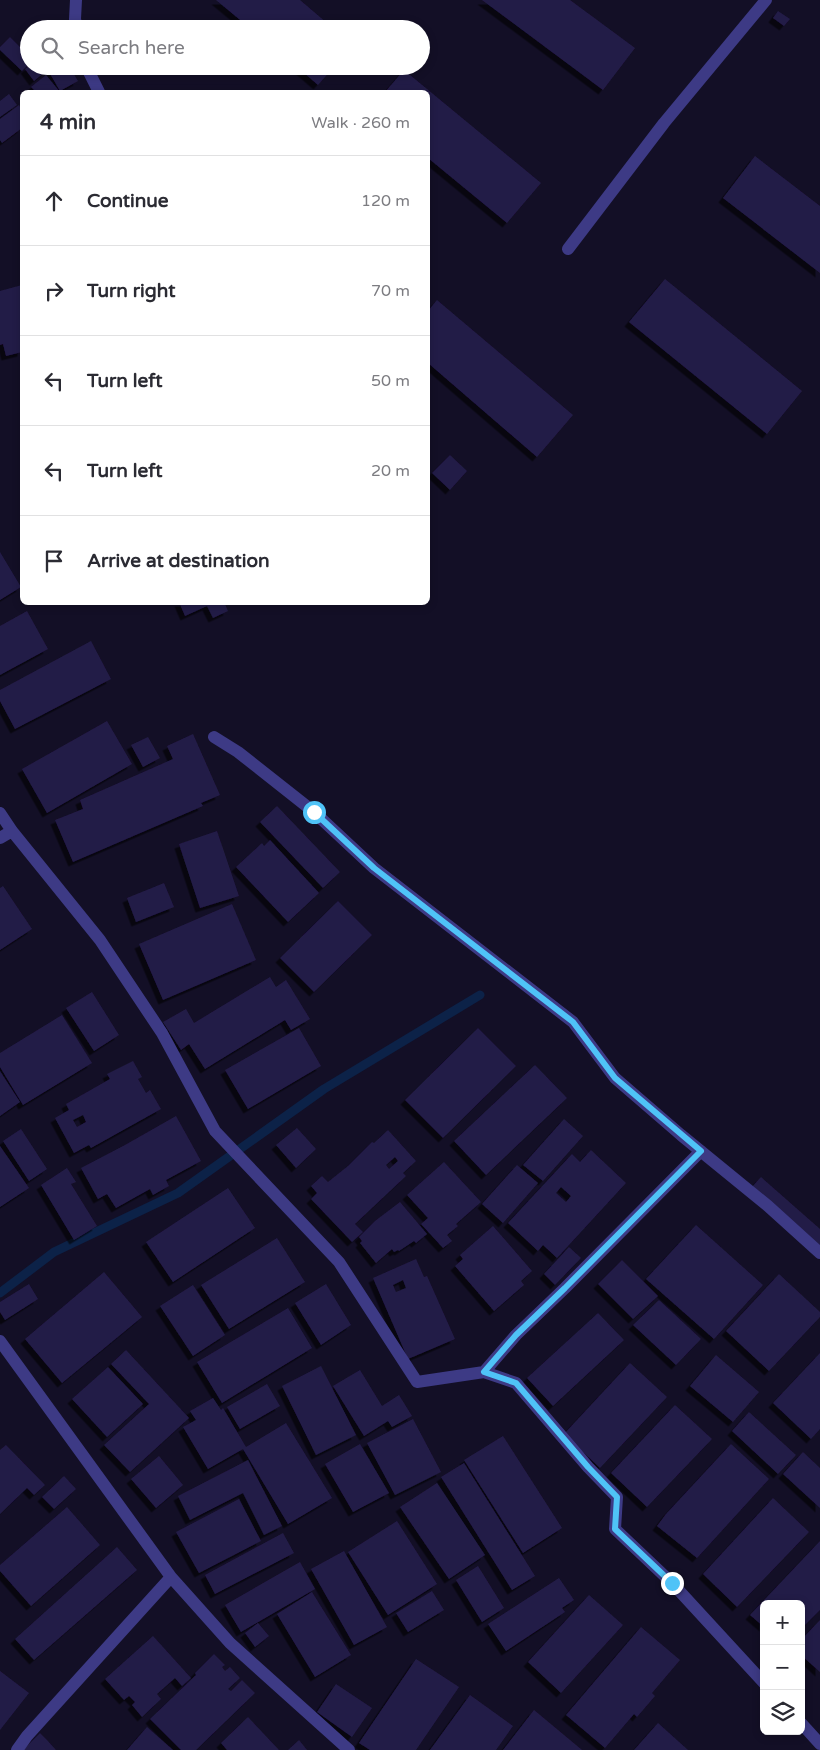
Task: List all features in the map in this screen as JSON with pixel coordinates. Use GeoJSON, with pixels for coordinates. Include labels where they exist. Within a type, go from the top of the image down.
{"type":"FeatureCollection","features":[{"type":"Feature","properties":{"kind":"street"},"geometry":{"type":"LineString","coordinates":[[75,20],[76,0]]}},
{"type":"Feature","properties":{"kind":"street"},"geometry":{"type":"LineString","coordinates":[[568,248],[664,123],[766,0]]}},
{"type":"Feature","properties":{"kind":"street"},"geometry":{"type":"LineString","coordinates":[[90,75],[98,90]]}},
{"type":"Feature","properties":{"kind":"street"},"geometry":{"type":"LineString","coordinates":[[214,737],[238,752],[314,812],[374,868],[573,1022],[615,1078],[768,1206],[820,1253]]}},
{"type":"Feature","properties":{"kind":"street"},"geometry":{"type":"LineString","coordinates":[[0,813],[12,831],[100,940],[162,1033],[214,1131],[339,1262],[417,1382],[484,1372],[516,1383],[588,1467],[617,1497],[615,1529],[672,1583],[760,1679]]}},
{"type":"Feature","properties":{"kind":"street"},"geometry":{"type":"LineString","coordinates":[[0,838],[12,831]]}},
{"type":"Feature","properties":{"kind":"street"},"geometry":{"type":"LineString","coordinates":[[484,1372],[516,1335],[701,1151]]}},
{"type":"Feature","properties":{"kind":"street"},"geometry":{"type":"LineString","coordinates":[[0,1342],[171,1577],[230,1643],[348,1750]]}},
{"type":"Feature","properties":{"kind":"street"},"geometry":{"type":"LineString","coordinates":[[17,1750],[27,1736],[171,1577]]}},
{"type":"Feature","properties":{"kind":"street"},"geometry":{"type":"LineString","coordinates":[[805,1727],[820,1744]]}},
{"type":"Feature","properties":{"kind":"building"},"geometry":{"type":"Polygon","coordinates":[[[216,0],[300,0],[323,20],[240,20],[216,0]]]}},
{"type":"Feature","properties":{"kind":"building"},"geometry":{"type":"Polygon","coordinates":[[[482,0],[570,0],[635,48],[603,90],[482,0]]]}},
{"type":"Feature","properties":{"kind":"building"},"geometry":{"type":"Polygon","coordinates":[[[778,11],[790,19],[784,26],[773,18],[778,11]]]}},
{"type":"Feature","properties":{"kind":"building"},"geometry":{"type":"Polygon","coordinates":[[[10,37],[20,47],[20,69],[0,50],[0,47],[10,37]]]}},
{"type":"Feature","properties":{"kind":"building"},"geometry":{"type":"Polygon","coordinates":[[[30,75],[41,75],[34,81],[30,75]]]}},
{"type":"Feature","properties":{"kind":"building"},"geometry":{"type":"Polygon","coordinates":[[[46,75],[58,90],[34,90],[31,87],[46,75]]]}},
{"type":"Feature","properties":{"kind":"building"},"geometry":{"type":"Polygon","coordinates":[[[51,75],[74,75],[78,81],[59,90],[51,75]]]}},
{"type":"Feature","properties":{"kind":"building"},"geometry":{"type":"Polygon","coordinates":[[[306,75],[327,75],[318,85],[306,75]]]}},
{"type":"Feature","properties":{"kind":"building"},"geometry":{"type":"Polygon","coordinates":[[[400,75],[410,75],[428,90],[387,90],[400,75]]]}},
{"type":"Feature","properties":{"kind":"building"},"geometry":{"type":"Polygon","coordinates":[[[430,91],[541,183],[507,223],[430,160],[430,91]]]}},
{"type":"Feature","properties":{"kind":"building"},"geometry":{"type":"Polygon","coordinates":[[[9,94],[17,105],[0,117],[0,101],[9,94]]]}},
{"type":"Feature","properties":{"kind":"building"},"geometry":{"type":"Polygon","coordinates":[[[19,105],[20,130],[2,143],[0,140],[0,119],[19,105]]]}},
{"type":"Feature","properties":{"kind":"building"},"geometry":{"type":"Polygon","coordinates":[[[755,156],[820,206],[820,273],[723,198],[755,156]]]}},
{"type":"Feature","properties":{"kind":"building"},"geometry":{"type":"Polygon","coordinates":[[[665,279],[802,391],[767,434],[629,322],[665,279]]]}},
{"type":"Feature","properties":{"kind":"building"},"geometry":{"type":"Polygon","coordinates":[[[20,286],[20,352],[6,356],[3,344],[0,345],[0,291],[20,286]]]}},
{"type":"Feature","properties":{"kind":"building"},"geometry":{"type":"Polygon","coordinates":[[[437,300],[573,415],[537,457],[430,365],[430,309],[437,300]]]}},
{"type":"Feature","properties":{"kind":"building"},"geometry":{"type":"Polygon","coordinates":[[[450,455],[467,471],[450,490],[432,473],[450,455]]]}},
{"type":"Feature","properties":{"kind":"building"},"geometry":{"type":"Polygon","coordinates":[[[0,552],[20,588],[0,600],[0,552]]]}},
{"type":"Feature","properties":{"kind":"building"},"geometry":{"type":"Polygon","coordinates":[[[180,605],[225,605],[228,611],[213,618],[207,606],[185,616],[180,605]]]}},
{"type":"Feature","properties":{"kind":"building"},"geometry":{"type":"Polygon","coordinates":[[[27,611],[48,649],[0,675],[0,626],[27,611]]]}},
{"type":"Feature","properties":{"kind":"building"},"geometry":{"type":"Polygon","coordinates":[[[91,641],[111,679],[15,729],[0,701],[0,690],[91,641]]]}},
{"type":"Feature","properties":{"kind":"building"},"geometry":{"type":"Polygon","coordinates":[[[107,721],[132,764],[47,813],[22,769],[107,721]]]}},
{"type":"Feature","properties":{"kind":"building"},"geometry":{"type":"Polygon","coordinates":[[[193,734],[220,795],[201,803],[203,806],[73,862],[55,820],[83,809],[80,800],[173,759],[167,746],[193,734]]]}},
{"type":"Feature","properties":{"kind":"building"},"geometry":{"type":"Polygon","coordinates":[[[148,737],[160,758],[143,767],[131,745],[148,737]]]}},
{"type":"Feature","properties":{"kind":"building"},"geometry":{"type":"Polygon","coordinates":[[[277,806],[340,872],[323,888],[260,822],[277,806]]]}},
{"type":"Feature","properties":{"kind":"building"},"geometry":{"type":"Polygon","coordinates":[[[217,831],[239,896],[200,908],[179,844],[217,831]]]}},
{"type":"Feature","properties":{"kind":"building"},"geometry":{"type":"Polygon","coordinates":[[[270,840],[319,893],[288,922],[236,867],[262,843],[264,846],[270,840]]]}},
{"type":"Feature","properties":{"kind":"building"},"geometry":{"type":"Polygon","coordinates":[[[164,883],[174,907],[136,922],[127,898],[164,883]]]}},
{"type":"Feature","properties":{"kind":"building"},"geometry":{"type":"Polygon","coordinates":[[[3,886],[32,929],[0,950],[0,888],[3,886]]]}},
{"type":"Feature","properties":{"kind":"building"},"geometry":{"type":"Polygon","coordinates":[[[338,901],[372,935],[314,992],[280,958],[338,901]]]}},
{"type":"Feature","properties":{"kind":"building"},"geometry":{"type":"Polygon","coordinates":[[[232,904],[256,960],[163,1000],[139,944],[232,904]]]}},
{"type":"Feature","properties":{"kind":"building"},"geometry":{"type":"Polygon","coordinates":[[[270,977],[276,987],[286,980],[310,1019],[291,1030],[285,1020],[205,1069],[189,1044],[181,1050],[163,1022],[186,1009],[194,1023],[270,977]]]}},
{"type":"Feature","properties":{"kind":"building"},"geometry":{"type":"Polygon","coordinates":[[[92,992],[119,1035],[94,1051],[66,1008],[92,992]]]}},
{"type":"Feature","properties":{"kind":"building"},"geometry":{"type":"Polygon","coordinates":[[[62,1015],[92,1063],[23,1105],[0,1067],[0,1053],[62,1015]]]}},
{"type":"Feature","properties":{"kind":"building"},"geometry":{"type":"Polygon","coordinates":[[[299,1028],[321,1066],[248,1109],[225,1070],[299,1028]]]}},
{"type":"Feature","properties":{"kind":"building"},"geometry":{"type":"Polygon","coordinates":[[[478,1028],[516,1066],[443,1138],[405,1100],[478,1028]]]}},
{"type":"Feature","properties":{"kind":"building"},"geometry":{"type":"Polygon","coordinates":[[[133,1061],[142,1077],[138,1079],[146,1093],[150,1090],[161,1109],[91,1148],[89,1145],[74,1153],[55,1118],[69,1110],[66,1104],[110,1079],[107,1074],[133,1061]],[[83,1115],[73,1120],[77,1127],[86,1122],[83,1115]]]}},
{"type":"Feature","properties":{"kind":"building"},"geometry":{"type":"Polygon","coordinates":[[[535,1065],[567,1098],[486,1175],[454,1141],[535,1065]]]}},
{"type":"Feature","properties":{"kind":"building"},"geometry":{"type":"Polygon","coordinates":[[[0,1071],[20,1102],[0,1116],[0,1071]]]}},
{"type":"Feature","properties":{"kind":"building"},"geometry":{"type":"Polygon","coordinates":[[[176,1116],[201,1161],[166,1180],[169,1186],[153,1195],[150,1189],[116,1208],[107,1194],[98,1199],[81,1168],[176,1116]]]}},
{"type":"Feature","properties":{"kind":"building"},"geometry":{"type":"Polygon","coordinates":[[[564,1119],[583,1136],[543,1181],[523,1165],[564,1119]]]}},
{"type":"Feature","properties":{"kind":"building"},"geometry":{"type":"Polygon","coordinates":[[[297,1128],[316,1149],[296,1168],[276,1145],[297,1128]]]}},
{"type":"Feature","properties":{"kind":"building"},"geometry":{"type":"Polygon","coordinates":[[[21,1129],[47,1169],[29,1181],[3,1141],[21,1129]]]}},
{"type":"Feature","properties":{"kind":"building"},"geometry":{"type":"Polygon","coordinates":[[[388,1130],[416,1161],[403,1173],[406,1176],[355,1224],[363,1232],[352,1242],[311,1199],[317,1193],[311,1186],[322,1176],[328,1182],[348,1166],[372,1142],[374,1143],[388,1130]],[[395,1157],[386,1165],[389,1169],[398,1161],[395,1157]]]}},
{"type":"Feature","properties":{"kind":"building"},"geometry":{"type":"Polygon","coordinates":[[[0,1146],[29,1188],[0,1207],[0,1146]]]}},
{"type":"Feature","properties":{"kind":"building"},"geometry":{"type":"Polygon","coordinates":[[[591,1150],[626,1183],[557,1258],[543,1245],[538,1251],[508,1223],[572,1154],[580,1162],[591,1150]],[[561,1187],[556,1193],[566,1202],[571,1196],[561,1187]]]}},
{"type":"Feature","properties":{"kind":"building"},"geometry":{"type":"Polygon","coordinates":[[[444,1162],[481,1202],[456,1224],[458,1226],[447,1235],[452,1241],[443,1248],[421,1224],[428,1218],[407,1195],[444,1162]]]}},
{"type":"Feature","properties":{"kind":"building"},"geometry":{"type":"Polygon","coordinates":[[[517,1165],[538,1183],[503,1223],[482,1204],[517,1165]]]}},
{"type":"Feature","properties":{"kind":"building"},"geometry":{"type":"Polygon","coordinates":[[[67,1168],[76,1182],[71,1184],[97,1226],[74,1240],[41,1185],[67,1168]]]}},
{"type":"Feature","properties":{"kind":"building"},"geometry":{"type":"Polygon","coordinates":[[[761,1177],[820,1229],[820,1249],[751,1188],[761,1177]]]}},
{"type":"Feature","properties":{"kind":"building"},"geometry":{"type":"Polygon","coordinates":[[[228,1188],[255,1228],[173,1282],[146,1242],[228,1188]]]}},
{"type":"Feature","properties":{"kind":"building"},"geometry":{"type":"Polygon","coordinates":[[[400,1202],[427,1234],[416,1243],[414,1241],[399,1251],[394,1252],[392,1249],[376,1263],[360,1243],[362,1241],[359,1237],[375,1221],[400,1202]]]}},
{"type":"Feature","properties":{"kind":"building"},"geometry":{"type":"Polygon","coordinates":[[[696,1225],[763,1285],[714,1339],[646,1279],[696,1225]]]}},
{"type":"Feature","properties":{"kind":"building"},"geometry":{"type":"Polygon","coordinates":[[[493,1226],[532,1271],[521,1281],[524,1285],[494,1311],[455,1266],[463,1259],[460,1255],[493,1226]]]}},
{"type":"Feature","properties":{"kind":"building"},"geometry":{"type":"Polygon","coordinates":[[[277,1238],[305,1282],[229,1329],[201,1285],[277,1238]]]}},
{"type":"Feature","properties":{"kind":"building"},"geometry":{"type":"Polygon","coordinates":[[[569,1247],[581,1258],[555,1285],[544,1274],[569,1247]]]}},
{"type":"Feature","properties":{"kind":"building"},"geometry":{"type":"Polygon","coordinates":[[[416,1259],[424,1277],[427,1276],[455,1339],[408,1359],[373,1278],[416,1259]],[[403,1280],[393,1285],[396,1292],[406,1288],[403,1280]]]}},
{"type":"Feature","properties":{"kind":"building"},"geometry":{"type":"Polygon","coordinates":[[[622,1260],[658,1296],[633,1319],[598,1284],[622,1260]]]}},
{"type":"Feature","properties":{"kind":"building"},"geometry":{"type":"Polygon","coordinates":[[[104,1272],[142,1317],[62,1383],[25,1339],[104,1272]]]}},
{"type":"Feature","properties":{"kind":"building"},"geometry":{"type":"Polygon","coordinates":[[[779,1274],[820,1312],[820,1317],[769,1371],[726,1331],[779,1274]]]}},
{"type":"Feature","properties":{"kind":"building"},"geometry":{"type":"Polygon","coordinates":[[[29,1284],[38,1299],[5,1320],[0,1312],[0,1302],[29,1284]]]}},
{"type":"Feature","properties":{"kind":"building"},"geometry":{"type":"Polygon","coordinates":[[[326,1284],[351,1325],[321,1345],[295,1303],[326,1284]]]}},
{"type":"Feature","properties":{"kind":"building"},"geometry":{"type":"Polygon","coordinates":[[[193,1285],[225,1335],[193,1356],[160,1306],[193,1285]]]}},
{"type":"Feature","properties":{"kind":"building"},"geometry":{"type":"Polygon","coordinates":[[[659,1300],[701,1339],[676,1365],[633,1325],[659,1300]]]}},
{"type":"Feature","properties":{"kind":"building"},"geometry":{"type":"Polygon","coordinates":[[[288,1308],[312,1348],[222,1403],[197,1362],[288,1308]]]}},
{"type":"Feature","properties":{"kind":"building"},"geometry":{"type":"Polygon","coordinates":[[[598,1313],[624,1340],[553,1406],[527,1378],[598,1313]]]}},
{"type":"Feature","properties":{"kind":"building"},"geometry":{"type":"Polygon","coordinates":[[[126,1350],[189,1418],[130,1472],[104,1445],[149,1404],[111,1364],[126,1350]]]}},
{"type":"Feature","properties":{"kind":"building"},"geometry":{"type":"Polygon","coordinates":[[[820,1353],[820,1429],[811,1439],[773,1403],[820,1353]]]}},
{"type":"Feature","properties":{"kind":"building"},"geometry":{"type":"Polygon","coordinates":[[[716,1355],[759,1392],[733,1422],[690,1386],[716,1355]]]}},
{"type":"Feature","properties":{"kind":"building"},"geometry":{"type":"Polygon","coordinates":[[[630,1363],[667,1397],[600,1468],[564,1434],[630,1363]]]}},
{"type":"Feature","properties":{"kind":"building"},"geometry":{"type":"Polygon","coordinates":[[[321,1366],[356,1435],[316,1455],[282,1386],[321,1366]]]}},
{"type":"Feature","properties":{"kind":"building"},"geometry":{"type":"Polygon","coordinates":[[[108,1367],[143,1404],[107,1437],[72,1399],[108,1367]]]}},
{"type":"Feature","properties":{"kind":"building"},"geometry":{"type":"Polygon","coordinates":[[[360,1370],[382,1406],[399,1395],[412,1416],[392,1427],[388,1421],[364,1436],[333,1386],[360,1370]]]}},
{"type":"Feature","properties":{"kind":"building"},"geometry":{"type":"Polygon","coordinates":[[[267,1384],[280,1406],[240,1429],[227,1407],[267,1384]]]}},
{"type":"Feature","properties":{"kind":"building"},"geometry":{"type":"Polygon","coordinates":[[[213,1398],[221,1410],[223,1408],[246,1447],[286,1423],[332,1498],[288,1524],[243,1449],[208,1469],[183,1427],[196,1420],[190,1411],[213,1398]]]}},
{"type":"Feature","properties":{"kind":"building"},"geometry":{"type":"Polygon","coordinates":[[[675,1405],[712,1439],[647,1507],[611,1473],[675,1405]]]}},
{"type":"Feature","properties":{"kind":"building"},"geometry":{"type":"Polygon","coordinates":[[[749,1412],[796,1455],[778,1474],[732,1431],[749,1412]]]}},
{"type":"Feature","properties":{"kind":"building"},"geometry":{"type":"Polygon","coordinates":[[[413,1419],[441,1472],[395,1495],[367,1443],[413,1419]]]}},
{"type":"Feature","properties":{"kind":"building"},"geometry":{"type":"Polygon","coordinates":[[[503,1436],[562,1528],[523,1553],[464,1460],[503,1436]]]}},
{"type":"Feature","properties":{"kind":"building"},"geometry":{"type":"Polygon","coordinates":[[[360,1444],[389,1493],[353,1512],[325,1464],[360,1444]]]}},
{"type":"Feature","properties":{"kind":"building"},"geometry":{"type":"Polygon","coordinates":[[[731,1444],[769,1479],[697,1558],[657,1526],[731,1444]]]}},
{"type":"Feature","properties":{"kind":"building"},"geometry":{"type":"Polygon","coordinates":[[[6,1445],[45,1485],[34,1495],[27,1488],[0,1514],[0,1450],[6,1445]]]}},
{"type":"Feature","properties":{"kind":"building"},"geometry":{"type":"Polygon","coordinates":[[[803,1452],[820,1468],[820,1508],[783,1474],[803,1452]]]}},
{"type":"Feature","properties":{"kind":"building"},"geometry":{"type":"Polygon","coordinates":[[[159,1456],[183,1485],[156,1508],[131,1479],[159,1456]]]}},
{"type":"Feature","properties":{"kind":"building"},"geometry":{"type":"Polygon","coordinates":[[[248,1460],[282,1526],[264,1535],[243,1493],[190,1520],[178,1496],[248,1460]]]}},
{"type":"Feature","properties":{"kind":"building"},"geometry":{"type":"Polygon","coordinates":[[[464,1463],[535,1576],[512,1590],[441,1477],[464,1463]]]}},
{"type":"Feature","properties":{"kind":"building"},"geometry":{"type":"Polygon","coordinates":[[[64,1476],[76,1489],[54,1509],[42,1497],[64,1476]]]}},
{"type":"Feature","properties":{"kind":"building"},"geometry":{"type":"Polygon","coordinates":[[[437,1483],[485,1555],[449,1579],[400,1507],[437,1483]]]}},
{"type":"Feature","properties":{"kind":"building"},"geometry":{"type":"Polygon","coordinates":[[[773,1498],[809,1532],[737,1607],[703,1574],[773,1498]]]}},
{"type":"Feature","properties":{"kind":"building"},"geometry":{"type":"Polygon","coordinates":[[[239,1499],[261,1541],[199,1573],[176,1532],[239,1499]]]}},
{"type":"Feature","properties":{"kind":"building"},"geometry":{"type":"Polygon","coordinates":[[[67,1507],[100,1545],[31,1606],[0,1571],[0,1565],[67,1507]]]}},
{"type":"Feature","properties":{"kind":"building"},"geometry":{"type":"Polygon","coordinates":[[[397,1521],[437,1584],[388,1615],[348,1552],[397,1521]]]}},
{"type":"Feature","properties":{"kind":"building"},"geometry":{"type":"Polygon","coordinates":[[[283,1533],[294,1553],[215,1594],[205,1575],[283,1533]]]}},
{"type":"Feature","properties":{"kind":"building"},"geometry":{"type":"Polygon","coordinates":[[[820,1541],[820,1610],[805,1625],[805,1600],[764,1600],[820,1541]]]}},
{"type":"Feature","properties":{"kind":"building"},"geometry":{"type":"Polygon","coordinates":[[[117,1547],[137,1570],[34,1660],[15,1639],[117,1547]]]}},
{"type":"Feature","properties":{"kind":"building"},"geometry":{"type":"Polygon","coordinates":[[[344,1551],[387,1627],[354,1645],[311,1569],[344,1551]]]}},
{"type":"Feature","properties":{"kind":"building"},"geometry":{"type":"Polygon","coordinates":[[[300,1562],[315,1589],[241,1632],[225,1605],[300,1562]]]}},
{"type":"Feature","properties":{"kind":"building"},"geometry":{"type":"Polygon","coordinates":[[[478,1566],[504,1608],[482,1622],[456,1580],[478,1566]]]}},
{"type":"Feature","properties":{"kind":"building"},"geometry":{"type":"Polygon","coordinates":[[[559,1578],[574,1600],[562,1608],[565,1612],[506,1651],[488,1624],[559,1578]]]}},
{"type":"Feature","properties":{"kind":"building"},"geometry":{"type":"Polygon","coordinates":[[[432,1591],[444,1610],[408,1632],[396,1613],[432,1591]]]}},
{"type":"Feature","properties":{"kind":"building"},"geometry":{"type":"Polygon","coordinates":[[[312,1592],[351,1655],[315,1677],[277,1614],[312,1592]]]}},
{"type":"Feature","properties":{"kind":"building"},"geometry":{"type":"Polygon","coordinates":[[[589,1595],[623,1625],[561,1693],[528,1662],[589,1595]]]}},
{"type":"Feature","properties":{"kind":"building"},"geometry":{"type":"Polygon","coordinates":[[[760,1604],[760,1624],[750,1615],[760,1604]]]}},
{"type":"Feature","properties":{"kind":"building"},"geometry":{"type":"Polygon","coordinates":[[[820,1620],[820,1672],[805,1659],[805,1636],[820,1620]]]}},
{"type":"Feature","properties":{"kind":"building"},"geometry":{"type":"Polygon","coordinates":[[[258,1623],[269,1636],[255,1647],[245,1633],[258,1623]]]}},
{"type":"Feature","properties":{"kind":"building"},"geometry":{"type":"Polygon","coordinates":[[[641,1627],[680,1660],[652,1693],[655,1696],[637,1717],[634,1714],[605,1748],[566,1715],[641,1627]]]}},
{"type":"Feature","properties":{"kind":"building"},"geometry":{"type":"Polygon","coordinates":[[[153,1636],[191,1678],[182,1686],[175,1678],[157,1694],[161,1699],[142,1717],[132,1705],[135,1702],[129,1696],[124,1700],[105,1679],[153,1636]]]}},
{"type":"Feature","properties":{"kind":"building"},"geometry":{"type":"Polygon","coordinates":[[[214,1654],[225,1665],[222,1667],[225,1671],[230,1667],[240,1678],[228,1689],[231,1691],[242,1680],[255,1693],[196,1750],[181,1750],[150,1719],[196,1675],[195,1673],[214,1654]]]}},
{"type":"Feature","properties":{"kind":"building"},"geometry":{"type":"Polygon","coordinates":[[[416,1659],[459,1687],[416,1750],[370,1750],[359,1743],[416,1659]]]}},
{"type":"Feature","properties":{"kind":"building"},"geometry":{"type":"Polygon","coordinates":[[[0,1671],[29,1693],[0,1730],[0,1671]]]}},
{"type":"Feature","properties":{"kind":"building"},"geometry":{"type":"Polygon","coordinates":[[[336,1684],[372,1708],[352,1737],[317,1712],[336,1684]]]}},
{"type":"Feature","properties":{"kind":"building"},"geometry":{"type":"Polygon","coordinates":[[[470,1695],[513,1726],[496,1750],[430,1750],[470,1695]]]}},
{"type":"Feature","properties":{"kind":"building"},"geometry":{"type":"Polygon","coordinates":[[[534,1710],[582,1750],[503,1750],[534,1710]]]}},
{"type":"Feature","properties":{"kind":"building"},"geometry":{"type":"Polygon","coordinates":[[[248,1717],[279,1750],[227,1750],[221,1743],[248,1717]]]}},
{"type":"Feature","properties":{"kind":"building"},"geometry":{"type":"Polygon","coordinates":[[[658,1723],[688,1750],[634,1750],[658,1723]]]}},
{"type":"Feature","properties":{"kind":"building"},"geometry":{"type":"Polygon","coordinates":[[[147,1727],[173,1750],[127,1750],[147,1727]]]}},
{"type":"Feature","properties":{"kind":"building"},"geometry":{"type":"Polygon","coordinates":[[[40,1733],[56,1750],[23,1750],[40,1733]]]}},
{"type":"Feature","properties":{"kind":"building"},"geometry":{"type":"Polygon","coordinates":[[[299,1740],[307,1750],[288,1750],[299,1740]]]}},
{"type":"Feature","properties":{"kind":"waterway"},"geometry":{"type":"LineString","coordinates":[[0,1293],[54,1252],[178,1193],[324,1089],[480,995]]}},
{"type":"Feature","properties":{"kind":"route"},"geometry":{"type":"LineString","coordinates":[[314,812],[374,868],[573,1022],[615,1078],[701,1151],[516,1335],[484,1372],[516,1383],[588,1467],[617,1497],[615,1529],[672,1583]]}}]}
